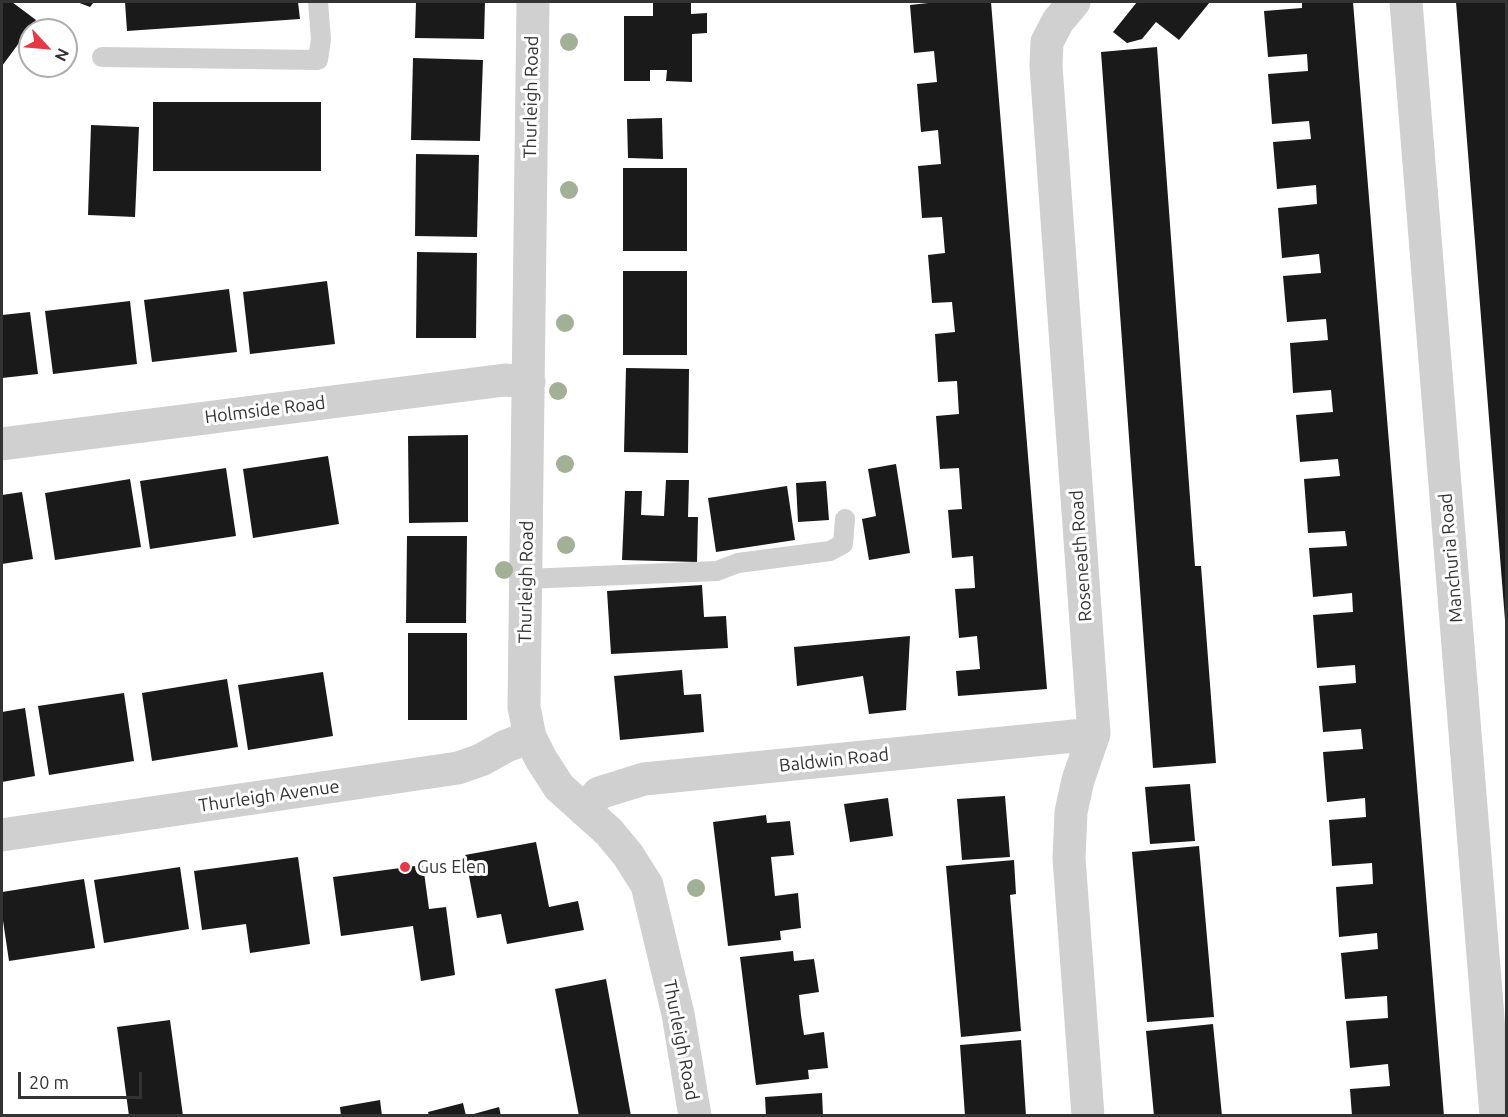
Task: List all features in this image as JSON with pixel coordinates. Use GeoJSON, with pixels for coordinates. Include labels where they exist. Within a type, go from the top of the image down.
{"type":"FeatureCollection","features":[{"type":"Feature","properties":{"kind":"street","name":"Thurleigh Road"},"geometry":{"type":"LineString","coordinates":[[533,2],[524,706],[530,737],[559,787],[616,840],[647,885],[678,1014],[695,1116]]}},
{"type":"Feature","properties":{"kind":"street","name":"Roseneath Road"},"geometry":{"type":"LineString","coordinates":[[1074,2],[1058,21],[1047,42],[1046,66],[1094,734],[1078,780],[1071,812],[1069,858],[1088,1116]]}},
{"type":"Feature","properties":{"kind":"street","name":"Manchuria Road"},"geometry":{"type":"LineString","coordinates":[[1406,2],[1496,1116]]}},
{"type":"Feature","properties":{"kind":"street","name":"Holmside Road"},"geometry":{"type":"LineString","coordinates":[[2,444],[505,380],[529,382]]}},
{"type":"Feature","properties":{"kind":"street","name":"Baldwin Road"},"geometry":{"type":"LineString","coordinates":[[584,810],[599,793],[644,779],[1094,734]]}},
{"type":"Feature","properties":{"kind":"street","name":"Thurleigh Avenue"},"geometry":{"type":"LineString","coordinates":[[2,835],[458,768],[530,737]]}},
{"type":"Feature","properties":{"kind":"lane"},"geometry":{"type":"LineString","coordinates":[[102,57],[318,60],[321,39],[318,2]]}},
{"type":"Feature","properties":{"kind":"lane"},"geometry":{"type":"LineString","coordinates":[[526,579],[717,571],[738,563],[830,551],[843,544],[844,519]]}},
{"type":"Feature","properties":{"kind":"building"},"geometry":{"type":"Polygon","coordinates":[[[2,2],[12,2],[33,18],[18,18],[18,44],[2,66],[2,2]]]}},
{"type":"Feature","properties":{"kind":"building"},"geometry":{"type":"Polygon","coordinates":[[[77,2],[94,2],[90,7],[77,2]]]}},
{"type":"Feature","properties":{"kind":"building"},"geometry":{"type":"Polygon","coordinates":[[[125,2],[298,2],[300,19],[127,31],[125,2]]]}},
{"type":"Feature","properties":{"kind":"building"},"geometry":{"type":"Polygon","coordinates":[[[416,2],[485,2],[484,39],[415,38],[416,2]]]}},
{"type":"Feature","properties":{"kind":"building"},"geometry":{"type":"Polygon","coordinates":[[[653,2],[691,2],[691,14],[707,13],[707,33],[692,34],[692,82],[666,81],[667,70],[650,70],[650,81],[624,81],[624,16],[653,16],[653,2]]]}},
{"type":"Feature","properties":{"kind":"building"},"geometry":{"type":"Polygon","coordinates":[[[937,2],[991,2],[1047,689],[958,696],[956,671],[980,669],[977,636],[959,638],[955,589],[975,588],[973,556],[952,558],[948,510],[962,509],[959,468],[940,469],[936,416],[959,414],[957,381],[938,382],[935,334],[955,332],[952,302],[932,303],[928,255],[945,253],[942,217],[922,218],[918,166],[941,164],[938,130],[921,132],[917,84],[937,82],[934,51],[914,53],[910,5],[937,2]]]}},
{"type":"Feature","properties":{"kind":"building"},"geometry":{"type":"Polygon","coordinates":[[[1137,2],[1210,2],[1179,40],[1156,22],[1142,39],[1127,43],[1113,32],[1137,2]]]}},
{"type":"Feature","properties":{"kind":"building"},"geometry":{"type":"Polygon","coordinates":[[[1302,2],[1353,2],[1444,1116],[1352,1116],[1350,1089],[1390,1086],[1388,1064],[1350,1068],[1346,1021],[1388,1018],[1387,996],[1345,999],[1341,953],[1378,949],[1377,933],[1339,937],[1336,887],[1373,884],[1372,863],[1332,866],[1329,820],[1366,817],[1365,798],[1327,802],[1323,752],[1363,749],[1361,729],[1323,732],[1319,686],[1356,683],[1355,665],[1317,668],[1313,615],[1353,612],[1352,593],[1313,597],[1309,548],[1347,546],[1345,531],[1308,533],[1304,479],[1340,476],[1338,459],[1300,462],[1296,415],[1333,412],[1331,390],[1293,393],[1290,343],[1328,340],[1326,319],[1287,322],[1283,276],[1321,273],[1319,254],[1282,258],[1278,208],[1317,204],[1316,185],[1277,189],[1273,142],[1311,139],[1309,121],[1272,124],[1268,74],[1308,71],[1307,54],[1268,57],[1264,11],[1302,8],[1302,2]]]}},
{"type":"Feature","properties":{"kind":"building"},"geometry":{"type":"Polygon","coordinates":[[[1456,2],[1506,2],[1506,620],[1505,620],[1456,2]]]}},
{"type":"Feature","properties":{"kind":"building"},"geometry":{"type":"Polygon","coordinates":[[[1157,47],[1195,566],[1201,566],[1216,763],[1153,768],[1101,52],[1157,47]]]}},
{"type":"Feature","properties":{"kind":"building"},"geometry":{"type":"Polygon","coordinates":[[[413,58],[483,60],[480,141],[411,140],[413,58]]]}},
{"type":"Feature","properties":{"kind":"building"},"geometry":{"type":"Polygon","coordinates":[[[153,102],[321,102],[321,171],[153,171],[153,102]]]}},
{"type":"Feature","properties":{"kind":"building"},"geometry":{"type":"Polygon","coordinates":[[[662,118],[663,159],[628,158],[627,119],[662,118]]]}},
{"type":"Feature","properties":{"kind":"building"},"geometry":{"type":"Polygon","coordinates":[[[91,125],[139,127],[135,217],[88,215],[91,125]]]}},
{"type":"Feature","properties":{"kind":"building"},"geometry":{"type":"Polygon","coordinates":[[[416,154],[479,155],[477,237],[415,236],[416,154]]]}},
{"type":"Feature","properties":{"kind":"building"},"geometry":{"type":"Polygon","coordinates":[[[623,168],[687,168],[687,251],[623,251],[623,168]]]}},
{"type":"Feature","properties":{"kind":"building"},"geometry":{"type":"Polygon","coordinates":[[[417,252],[477,253],[476,338],[416,338],[417,252]]]}},
{"type":"Feature","properties":{"kind":"building"},"geometry":{"type":"Polygon","coordinates":[[[623,271],[687,271],[687,355],[623,355],[623,271]]]}},
{"type":"Feature","properties":{"kind":"building"},"geometry":{"type":"Polygon","coordinates":[[[327,281],[335,344],[250,354],[243,292],[327,281]]]}},
{"type":"Feature","properties":{"kind":"building"},"geometry":{"type":"Polygon","coordinates":[[[229,289],[237,352],[152,362],[144,300],[229,289]]]}},
{"type":"Feature","properties":{"kind":"building"},"geometry":{"type":"Polygon","coordinates":[[[130,301],[137,364],[53,374],[45,311],[130,301]]]}},
{"type":"Feature","properties":{"kind":"building"},"geometry":{"type":"Polygon","coordinates":[[[30,312],[38,374],[2,378],[2,315],[30,312]]]}},
{"type":"Feature","properties":{"kind":"building"},"geometry":{"type":"Polygon","coordinates":[[[626,368],[689,369],[688,453],[624,452],[626,368]]]}},
{"type":"Feature","properties":{"kind":"building"},"geometry":{"type":"Polygon","coordinates":[[[468,435],[468,522],[409,523],[408,436],[468,435]]]}},
{"type":"Feature","properties":{"kind":"building"},"geometry":{"type":"Polygon","coordinates":[[[328,456],[339,524],[253,538],[243,469],[328,456]]]}},
{"type":"Feature","properties":{"kind":"building"},"geometry":{"type":"Polygon","coordinates":[[[896,464],[910,553],[869,560],[862,519],[876,516],[868,469],[896,464]]]}},
{"type":"Feature","properties":{"kind":"building"},"geometry":{"type":"Polygon","coordinates":[[[226,468],[236,536],[150,549],[140,481],[226,468]]]}},
{"type":"Feature","properties":{"kind":"building"},"geometry":{"type":"Polygon","coordinates":[[[130,479],[141,547],[55,560],[45,493],[130,479]]]}},
{"type":"Feature","properties":{"kind":"building"},"geometry":{"type":"Polygon","coordinates":[[[666,480],[689,480],[688,517],[698,517],[697,562],[622,560],[625,491],[642,491],[641,515],[664,516],[666,480]]]}},
{"type":"Feature","properties":{"kind":"building"},"geometry":{"type":"Polygon","coordinates":[[[826,481],[829,520],[798,522],[796,483],[826,481]]]}},
{"type":"Feature","properties":{"kind":"building"},"geometry":{"type":"Polygon","coordinates":[[[787,486],[795,540],[716,552],[708,498],[787,486]]]}},
{"type":"Feature","properties":{"kind":"building"},"geometry":{"type":"Polygon","coordinates":[[[22,492],[33,559],[2,564],[2,495],[22,492]]]}},
{"type":"Feature","properties":{"kind":"building"},"geometry":{"type":"Polygon","coordinates":[[[407,536],[467,536],[466,623],[406,623],[407,536]]]}},
{"type":"Feature","properties":{"kind":"building"},"geometry":{"type":"Polygon","coordinates":[[[702,585],[704,617],[726,616],[728,648],[611,654],[607,591],[702,585]]]}},
{"type":"Feature","properties":{"kind":"building"},"geometry":{"type":"Polygon","coordinates":[[[408,633],[467,633],[467,720],[408,720],[408,633]]]}},
{"type":"Feature","properties":{"kind":"building"},"geometry":{"type":"Polygon","coordinates":[[[910,636],[906,710],[869,714],[863,676],[797,686],[794,647],[910,636]]]}},
{"type":"Feature","properties":{"kind":"building"},"geometry":{"type":"Polygon","coordinates":[[[682,670],[684,695],[701,694],[704,732],[620,740],[614,676],[682,670]]]}},
{"type":"Feature","properties":{"kind":"building"},"geometry":{"type":"Polygon","coordinates":[[[323,672],[333,736],[248,750],[238,685],[323,672]]]}},
{"type":"Feature","properties":{"kind":"building"},"geometry":{"type":"Polygon","coordinates":[[[227,679],[238,747],[152,761],[142,693],[227,679]]]}},
{"type":"Feature","properties":{"kind":"building"},"geometry":{"type":"Polygon","coordinates":[[[124,693],[134,761],[49,775],[38,706],[124,693]]]}},
{"type":"Feature","properties":{"kind":"building"},"geometry":{"type":"Polygon","coordinates":[[[25,708],[35,776],[2,782],[2,712],[25,708]]]}},
{"type":"Feature","properties":{"kind":"building"},"geometry":{"type":"Polygon","coordinates":[[[1190,784],[1195,841],[1150,844],[1145,787],[1190,784]]]}},
{"type":"Feature","properties":{"kind":"building"},"geometry":{"type":"Polygon","coordinates":[[[1005,796],[1010,857],[962,860],[957,799],[1005,796]]]}},
{"type":"Feature","properties":{"kind":"building"},"geometry":{"type":"Polygon","coordinates":[[[888,798],[893,836],[850,842],[844,804],[888,798]]]}},
{"type":"Feature","properties":{"kind":"building"},"geometry":{"type":"Polygon","coordinates":[[[766,815],[767,823],[790,821],[794,855],[771,857],[775,896],[798,893],[801,928],[780,931],[781,940],[728,946],[713,822],[766,815]]]}},
{"type":"Feature","properties":{"kind":"building"},"geometry":{"type":"Polygon","coordinates":[[[536,842],[549,907],[578,901],[584,930],[507,944],[501,914],[477,918],[465,855],[536,842]]]}},
{"type":"Feature","properties":{"kind":"building"},"geometry":{"type":"Polygon","coordinates":[[[1199,846],[1214,1017],[1147,1022],[1132,852],[1199,846]]]}},
{"type":"Feature","properties":{"kind":"building"},"geometry":{"type":"Polygon","coordinates":[[[298,857],[310,944],[250,953],[246,924],[202,930],[194,871],[298,857]]]}},
{"type":"Feature","properties":{"kind":"building"},"geometry":{"type":"Polygon","coordinates":[[[1014,860],[1016,894],[1010,895],[1021,1031],[961,1037],[946,866],[1014,860]]]}},
{"type":"Feature","properties":{"kind":"building"},"geometry":{"type":"Polygon","coordinates":[[[423,865],[429,909],[446,907],[455,975],[421,981],[413,926],[341,936],[333,877],[423,865]]]}},
{"type":"Feature","properties":{"kind":"building"},"geometry":{"type":"Polygon","coordinates":[[[180,867],[189,929],[104,943],[94,880],[180,867]]]}},
{"type":"Feature","properties":{"kind":"building"},"geometry":{"type":"Polygon","coordinates":[[[84,879],[95,948],[9,961],[2,914],[2,892],[84,879]]]}},
{"type":"Feature","properties":{"kind":"building"},"geometry":{"type":"Polygon","coordinates":[[[793,951],[794,961],[814,959],[819,992],[799,995],[801,1015],[804,1035],[824,1032],[828,1068],[808,1070],[809,1079],[756,1085],[740,957],[793,951]]]}},
{"type":"Feature","properties":{"kind":"building"},"geometry":{"type":"Polygon","coordinates":[[[606,979],[631,1116],[579,1116],[555,989],[606,979]]]}},
{"type":"Feature","properties":{"kind":"building"},"geometry":{"type":"Polygon","coordinates":[[[170,1020],[183,1116],[129,1116],[117,1027],[170,1020]]]}},
{"type":"Feature","properties":{"kind":"building"},"geometry":{"type":"Polygon","coordinates":[[[1213,1024],[1222,1116],[1154,1116],[1146,1031],[1213,1024]]]}},
{"type":"Feature","properties":{"kind":"building"},"geometry":{"type":"Polygon","coordinates":[[[1021,1040],[1026,1116],[965,1116],[960,1045],[1021,1040]]]}},
{"type":"Feature","properties":{"kind":"building"},"geometry":{"type":"Polygon","coordinates":[[[822,1093],[823,1116],[766,1116],[765,1097],[822,1093]]]}},
{"type":"Feature","properties":{"kind":"building"},"geometry":{"type":"Polygon","coordinates":[[[380,1100],[382,1116],[341,1116],[340,1107],[380,1100]]]}},
{"type":"Feature","properties":{"kind":"building"},"geometry":{"type":"Polygon","coordinates":[[[463,1103],[466,1116],[429,1116],[428,1112],[463,1103]]]}},
{"type":"Feature","properties":{"kind":"building"},"geometry":{"type":"Polygon","coordinates":[[[499,1107],[501,1116],[470,1116],[470,1115],[499,1107]]]}},
{"type":"Feature","properties":{"kind":"place","name":"Gus Elen"},"geometry":{"type":"Point","coordinates":[405,867]}}]}
